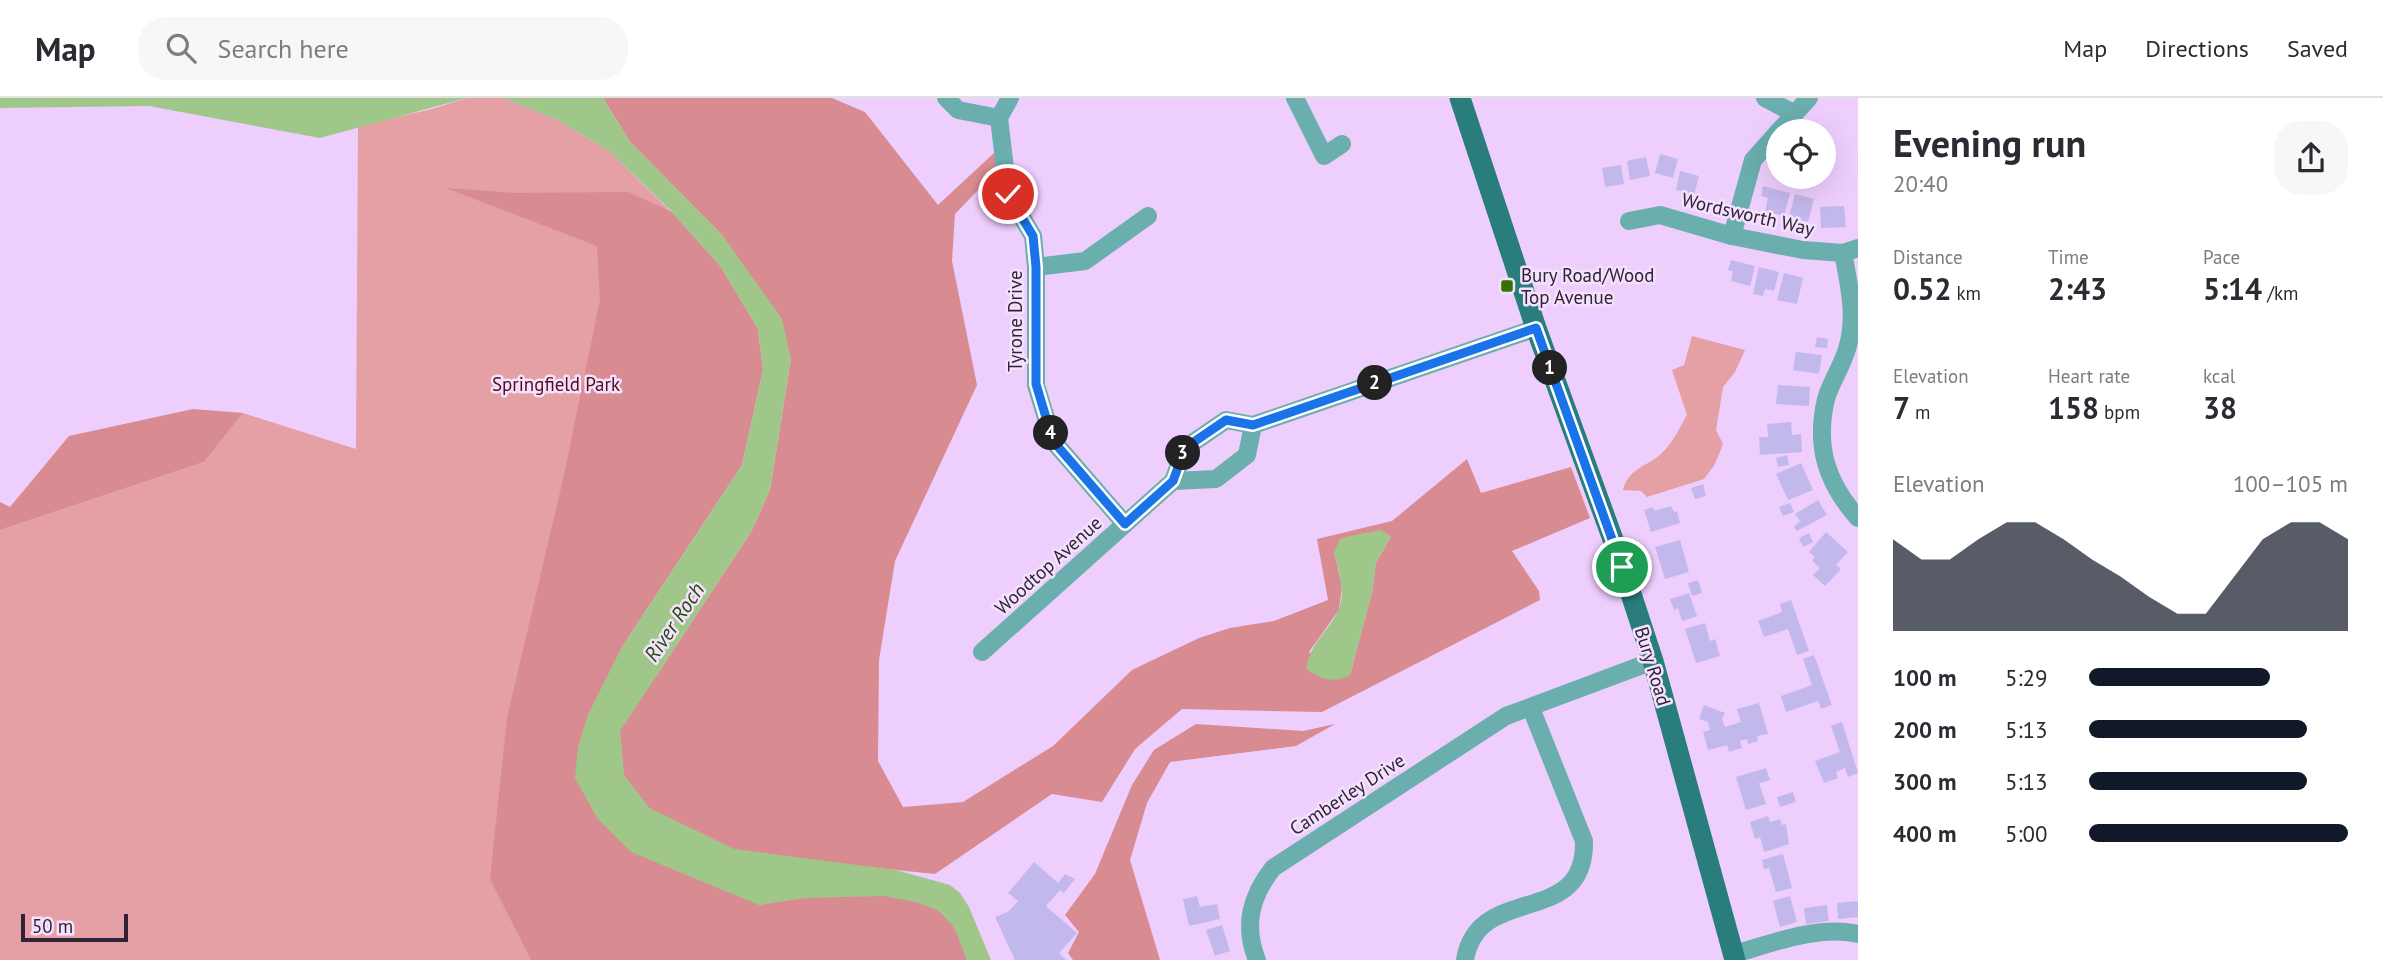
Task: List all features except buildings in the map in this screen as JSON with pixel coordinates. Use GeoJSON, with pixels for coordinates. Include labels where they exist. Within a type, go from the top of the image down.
{"type":"FeatureCollection","features":[{"type":"Feature","properties":{"kind":"main road","name":"Bury Road"},"geometry":{"type":"LineString","coordinates":[[1460,98],[1536,328],[1615,545],[1653,661],[1734,957]]}},
{"type":"Feature","properties":{"kind":"street"},"geometry":{"type":"LineString","coordinates":[[946,98],[958,110],[999,118],[1010,98]]}},
{"type":"Feature","properties":{"kind":"street"},"geometry":{"type":"LineString","coordinates":[[1296,98],[1324,156],[1342,144]]}},
{"type":"Feature","properties":{"kind":"street"},"geometry":{"type":"LineString","coordinates":[[1765,98],[1795,114]]}},
{"type":"Feature","properties":{"kind":"street"},"geometry":{"type":"LineString","coordinates":[[1791,119],[1809,98]]}},
{"type":"Feature","properties":{"kind":"street","name":"Tyrone Drive"},"geometry":{"type":"LineString","coordinates":[[999,118],[1008,194],[1033,236],[1036,267],[1036,384],[1053,441],[1125,524]]}},
{"type":"Feature","properties":{"kind":"street"},"geometry":{"type":"LineString","coordinates":[[1732,236],[1753,160],[1766,146]]}},
{"type":"Feature","properties":{"kind":"street","name":"Wordsworth Way"},"geometry":{"type":"LineString","coordinates":[[1629,221],[1660,215],[1732,236],[1802,250],[1851,251]]}},
{"type":"Feature","properties":{"kind":"street"},"geometry":{"type":"LineString","coordinates":[[1036,267],[1085,261],[1148,216]]}},
{"type":"Feature","properties":{"kind":"street"},"geometry":{"type":"LineString","coordinates":[[1851,251],[1853,303],[1848,348],[1826,399],[1821,452],[1839,497],[1858,518]]}},
{"type":"Feature","properties":{"kind":"street","name":"Woodtop Avenue"},"geometry":{"type":"LineString","coordinates":[[982,652],[1173,481],[1185,448],[1226,420],[1253,425],[1536,328]]}},
{"type":"Feature","properties":{"kind":"street"},"geometry":{"type":"LineString","coordinates":[[1173,481],[1216,480],[1247,455],[1253,425]]}},
{"type":"Feature","properties":{"kind":"street","name":"Camberley Drive"},"geometry":{"type":"LineString","coordinates":[[1257,960],[1249,923],[1251,903],[1273,868],[1506,716],[1653,661]]}},
{"type":"Feature","properties":{"kind":"street"},"geometry":{"type":"LineString","coordinates":[[1465,960],[1467,948],[1475,933],[1488,919],[1561,893],[1572,885],[1580,873],[1585,857],[1584,841],[1531,708]]}},
{"type":"Feature","properties":{"kind":"street"},"geometry":{"type":"LineString","coordinates":[[1734,957],[1808,935],[1830,931],[1858,934]]}},
{"type":"Feature","properties":{"kind":"green space","name":"Springfield Park"},"geometry":{"type":"Polygon","coordinates":[[[467,98],[503,98],[556,119],[609,151],[671,212],[721,267],[622,647],[967,960],[0,960],[0,530],[204,462],[243,413],[356,449],[358,126],[467,98]]]}},
{"type":"Feature","properties":{"kind":"green space"},"geometry":{"type":"Polygon","coordinates":[[[1692,336],[1745,350],[1735,372],[1723,387],[1716,430],[1723,444],[1715,464],[1704,479],[1647,497],[1641,491],[1623,490],[1634,472],[1666,449],[1687,415],[1672,370],[1684,365],[1692,336]]]}},
{"type":"Feature","properties":{"kind":"shaded area"},"geometry":{"type":"Polygon","coordinates":[[[603,98],[832,98],[865,112],[938,205],[994,153],[998,169],[955,214],[952,261],[977,385],[895,561],[879,660],[878,761],[903,807],[963,802],[1053,746],[1132,670],[1199,638],[1230,628],[1274,621],[1328,600],[1317,539],[1392,521],[1467,459],[1481,493],[1571,467],[1590,518],[1512,551],[1539,591],[1540,600],[1322,712],[1182,709],[1135,749],[1102,802],[1052,794],[935,874],[734,849],[649,808],[624,775],[620,731],[751,532],[770,490],[791,359],[723,236],[630,142],[603,98]],[[1391,536],[1334,551],[1342,586],[1339,610],[1309,652],[1350,675],[1372,592],[1376,563],[1391,536]]]}},
{"type":"Feature","properties":{"kind":"shaded area"},"geometry":{"type":"Polygon","coordinates":[[[446,188],[516,193],[628,192],[672,212],[721,267],[758,329],[763,370],[742,465],[622,647],[588,715],[578,747],[759,905],[850,895],[897,897],[918,902],[937,910],[948,919],[960,939],[967,960],[531,960],[490,879],[507,718],[564,475],[600,300],[597,246],[446,188]]]}},
{"type":"Feature","properties":{"kind":"shaded area"},"geometry":{"type":"Polygon","coordinates":[[[193,409],[243,413],[204,462],[0,530],[0,502],[10,507],[69,436],[193,409]]]}},
{"type":"Feature","properties":{"kind":"shaded area"},"geometry":{"type":"Polygon","coordinates":[[[1196,724],[1303,731],[1335,724],[1296,746],[1170,762],[1147,803],[1130,860],[1160,960],[1073,960],[1068,953],[1079,932],[1065,915],[1095,874],[1132,785],[1154,750],[1196,724]]]}},
{"type":"Feature","properties":{"kind":"water"},"geometry":{"type":"Polygon","coordinates":[[[0,98],[467,98],[320,138],[149,106],[0,108],[0,98]]]}},
{"type":"Feature","properties":{"kind":"water","name":"River Roch"},"geometry":{"type":"Polygon","coordinates":[[[502,98],[603,98],[630,142],[723,236],[782,319],[791,359],[770,490],[751,532],[620,731],[624,775],[649,808],[734,849],[896,870],[950,885],[960,893],[969,907],[991,960],[967,960],[954,927],[939,911],[916,902],[884,896],[802,898],[759,905],[631,852],[597,818],[575,778],[578,747],[588,715],[622,647],[742,465],[763,370],[758,329],[721,267],[672,212],[609,151],[556,119],[502,98]]]}},
{"type":"Feature","properties":{"kind":"water"},"geometry":{"type":"Polygon","coordinates":[[[1380,530],[1391,536],[1376,563],[1372,592],[1350,675],[1333,680],[1322,678],[1306,669],[1315,644],[1334,619],[1341,604],[1341,581],[1334,551],[1341,538],[1380,530]]]}},
{"type":"Feature","properties":{"kind":"place","name":"Bury Road/Wood Top Avenue"},"geometry":{"type":"Point","coordinates":[1507,286]}},
{"type":"Feature","properties":{"kind":"route"},"geometry":{"type":"LineString","coordinates":[[1008,194],[1033,236],[1036,267],[1036,384],[1053,441],[1125,524],[1173,481],[1185,448],[1226,420],[1253,425],[1536,328],[1622,567]]}}]}
